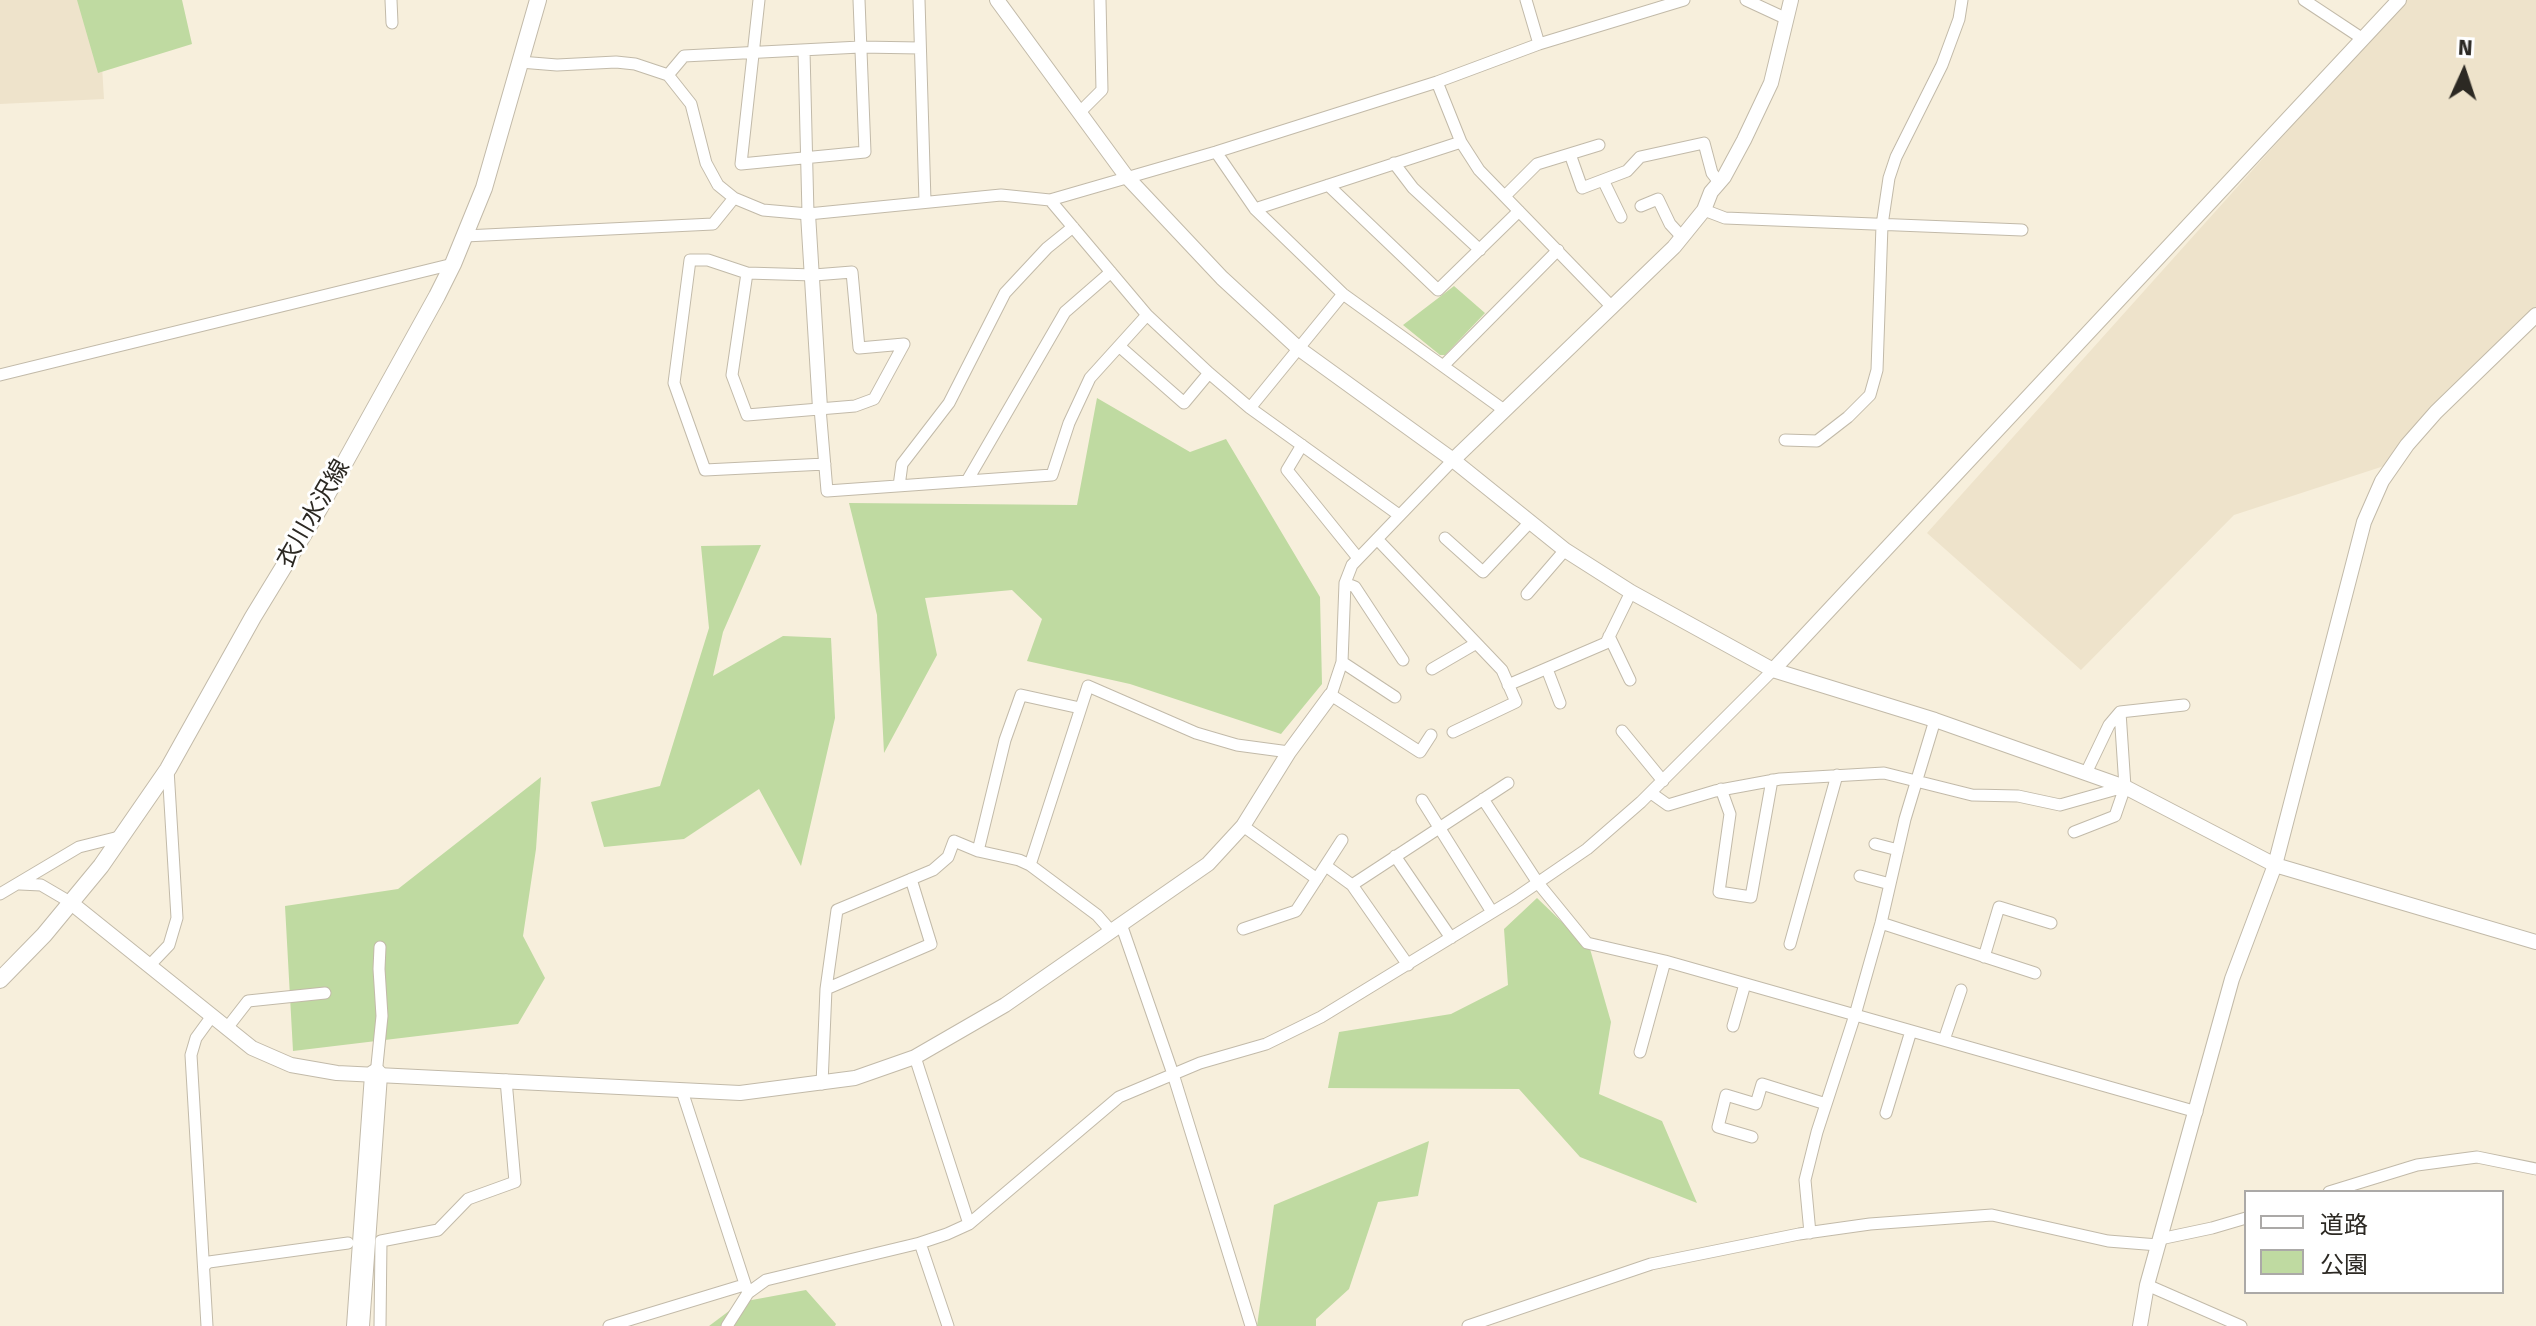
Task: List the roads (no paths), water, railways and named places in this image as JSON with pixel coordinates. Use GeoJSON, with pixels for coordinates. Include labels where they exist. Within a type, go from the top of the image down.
{"type":"FeatureCollection","features":[{"type":"Feature","properties":{"kind":"highway"},"geometry":{"type":"LineString","coordinates":[[358,1326],[376,1075]]}},
{"type":"Feature","properties":{"kind":"main road","name":"衣川水沢線"},"geometry":{"type":"LineString","coordinates":[[0,980],[44,935],[124,836],[168,769],[253,617],[319,509],[453,264],[484,188],[538,0]]}},
{"type":"Feature","properties":{"kind":"street"},"geometry":{"type":"LineString","coordinates":[[391,0],[392,23]]}},
{"type":"Feature","properties":{"kind":"street"},"geometry":{"type":"LineString","coordinates":[[759,0],[741,164],[865,152],[859,0]]}},
{"type":"Feature","properties":{"kind":"street"},"geometry":{"type":"LineString","coordinates":[[919,0],[925,201]]}},
{"type":"Feature","properties":{"kind":"street"},"geometry":{"type":"LineString","coordinates":[[997,0],[1126,176],[1222,278],[1298,348],[1453,460],[1565,550],[1631,592],[1773,670],[1935,720],[2125,787],[2275,865],[2536,942]]}},
{"type":"Feature","properties":{"kind":"street"},"geometry":{"type":"LineString","coordinates":[[1080,112],[1102,90],[1100,0]]}},
{"type":"Feature","properties":{"kind":"street"},"geometry":{"type":"LineString","coordinates":[[1526,0],[1539,44]]}},
{"type":"Feature","properties":{"kind":"street"},"geometry":{"type":"LineString","coordinates":[[520,62],[557,65],[616,62],[635,64],[668,75],[691,104],[711,175],[734,198],[763,210],[808,214],[1001,195],[1050,200],[1216,152],[1437,82],[1539,44],[1684,0]]}},
{"type":"Feature","properties":{"kind":"street"},"geometry":{"type":"LineString","coordinates":[[1746,0],[1787,19]]}},
{"type":"Feature","properties":{"kind":"street"},"geometry":{"type":"LineString","coordinates":[[18,885],[41,885],[70,902],[252,1048],[291,1065],[337,1073],[740,1093],[855,1078],[915,1057],[1005,1005],[1208,864],[1243,826],[1289,752],[1331,695],[1342,662],[1345,583],[1352,565],[1453,460],[1682,237],[1704,210],[1711,192],[1744,140],[1771,83],[1791,0]]}},
{"type":"Feature","properties":{"kind":"street"},"geometry":{"type":"LineString","coordinates":[[1785,440],[1817,441],[1870,395],[1877,370],[1882,225],[1889,178],[1896,157],[1942,65],[1959,19],[1962,0]]}},
{"type":"Feature","properties":{"kind":"street"},"geometry":{"type":"LineString","coordinates":[[609,1326],[746,1289],[766,1280],[920,1243],[969,1224],[1119,1097],[1173,1074],[1266,1044],[1321,1017],[1451,938],[1587,849],[1651,793],[1773,670],[2399,0]]}},
{"type":"Feature","properties":{"kind":"street"},"geometry":{"type":"LineString","coordinates":[[2310,2],[2363,39]]}},
{"type":"Feature","properties":{"kind":"street"},"geometry":{"type":"LineString","coordinates":[[668,75],[684,56],[860,47],[920,48]]}},
{"type":"Feature","properties":{"kind":"street"},"geometry":{"type":"LineString","coordinates":[[804,51],[804,158],[827,491],[1052,475],[1069,423],[1090,378],[1147,315]]}},
{"type":"Feature","properties":{"kind":"street"},"geometry":{"type":"LineString","coordinates":[[1437,82],[1461,142],[1479,170],[1612,307]]}},
{"type":"Feature","properties":{"kind":"street"},"geometry":{"type":"LineString","coordinates":[[1255,209],[1461,142]]}},
{"type":"Feature","properties":{"kind":"street"},"geometry":{"type":"LineString","coordinates":[[1570,154],[1582,188],[1627,171],[1640,157],[1704,143],[1712,173],[1719,182]]}},
{"type":"Feature","properties":{"kind":"street"},"geometry":{"type":"LineString","coordinates":[[1505,196],[1537,164],[1599,145]]}},
{"type":"Feature","properties":{"kind":"street"},"geometry":{"type":"LineString","coordinates":[[1216,152],[1255,209],[1343,294],[1504,410]]}},
{"type":"Feature","properties":{"kind":"street"},"geometry":{"type":"LineString","coordinates":[[1394,163],[1413,188],[1480,250]]}},
{"type":"Feature","properties":{"kind":"street"},"geometry":{"type":"LineString","coordinates":[[1603,180],[1621,217]]}},
{"type":"Feature","properties":{"kind":"street"},"geometry":{"type":"LineString","coordinates":[[1328,185],[1438,290],[1519,211]]}},
{"type":"Feature","properties":{"kind":"street"},"geometry":{"type":"LineString","coordinates":[[465,236],[713,224],[734,198]]}},
{"type":"Feature","properties":{"kind":"street"},"geometry":{"type":"LineString","coordinates":[[1641,206],[1658,199],[1670,224],[1682,237]]}},
{"type":"Feature","properties":{"kind":"street"},"geometry":{"type":"LineString","coordinates":[[1050,200],[1147,315],[1209,373],[1250,408],[1399,515]]}},
{"type":"Feature","properties":{"kind":"street"},"geometry":{"type":"LineString","coordinates":[[1704,210],[1725,218],[2022,230]]}},
{"type":"Feature","properties":{"kind":"street"},"geometry":{"type":"LineString","coordinates":[[899,486],[902,464],[949,403],[1005,293],[1047,248],[1073,227]]}},
{"type":"Feature","properties":{"kind":"street"},"geometry":{"type":"LineString","coordinates":[[1443,366],[1558,250]]}},
{"type":"Feature","properties":{"kind":"street"},"geometry":{"type":"LineString","coordinates":[[747,273],[732,375],[747,415],[855,406],[874,399],[904,344],[859,348],[852,272],[814,275],[747,273],[708,260],[690,260],[674,383],[705,470],[825,464]]}},
{"type":"Feature","properties":{"kind":"street"},"geometry":{"type":"LineString","coordinates":[[0,375],[453,264]]}},
{"type":"Feature","properties":{"kind":"street"},"geometry":{"type":"LineString","coordinates":[[967,481],[1065,312],[1111,272]]}},
{"type":"Feature","properties":{"kind":"street"},"geometry":{"type":"LineString","coordinates":[[1250,408],[1343,294]]}},
{"type":"Feature","properties":{"kind":"street"},"geometry":{"type":"LineString","coordinates":[[2140,1326],[2147,1285],[2232,979],[2275,865],[2364,522],[2382,481],[2407,445],[2436,412],[2536,315]]}},
{"type":"Feature","properties":{"kind":"street"},"geometry":{"type":"LineString","coordinates":[[1119,346],[1184,403],[1209,373]]}},
{"type":"Feature","properties":{"kind":"street"},"geometry":{"type":"LineString","coordinates":[[1302,445],[1287,470],[1358,558]]}},
{"type":"Feature","properties":{"kind":"street"},"geometry":{"type":"LineString","coordinates":[[1445,538],[1483,572],[1530,522]]}},
{"type":"Feature","properties":{"kind":"street"},"geometry":{"type":"LineString","coordinates":[[1377,539],[1502,670],[1516,702],[1453,732]]}},
{"type":"Feature","properties":{"kind":"street"},"geometry":{"type":"LineString","coordinates":[[1527,594],[1565,550]]}},
{"type":"Feature","properties":{"kind":"street"},"geometry":{"type":"LineString","coordinates":[[1345,583],[1355,587],[1403,660]]}},
{"type":"Feature","properties":{"kind":"street"},"geometry":{"type":"LineString","coordinates":[[1508,685],[1606,643],[1631,592]]}},
{"type":"Feature","properties":{"kind":"street"},"geometry":{"type":"LineString","coordinates":[[1609,636],[1630,680]]}},
{"type":"Feature","properties":{"kind":"street"},"geometry":{"type":"LineString","coordinates":[[1432,669],[1475,644]]}},
{"type":"Feature","properties":{"kind":"street"},"geometry":{"type":"LineString","coordinates":[[1342,662],[1395,697]]}},
{"type":"Feature","properties":{"kind":"street"},"geometry":{"type":"LineString","coordinates":[[1547,669],[1560,703]]}},
{"type":"Feature","properties":{"kind":"street"},"geometry":{"type":"LineString","coordinates":[[1030,865],[1088,686],[1196,733],[1237,745],[1289,752]]}},
{"type":"Feature","properties":{"kind":"street"},"geometry":{"type":"LineString","coordinates":[[978,851],[1005,740],[1021,695],[1080,708]]}},
{"type":"Feature","properties":{"kind":"street"},"geometry":{"type":"LineString","coordinates":[[1331,695],[1420,752],[1431,735]]}},
{"type":"Feature","properties":{"kind":"street"},"geometry":{"type":"LineString","coordinates":[[2086,773],[2109,725],[2120,712],[2184,705]]}},
{"type":"Feature","properties":{"kind":"street"},"geometry":{"type":"LineString","coordinates":[[2074,832],[2115,816],[2125,787],[2120,712]]}},
{"type":"Feature","properties":{"kind":"street"},"geometry":{"type":"LineString","coordinates":[[1810,1233],[1805,1180],[1881,923],[1916,781],[1935,720]]}},
{"type":"Feature","properties":{"kind":"street"},"geometry":{"type":"LineString","coordinates":[[1622,731],[1663,781]]}},
{"type":"Feature","properties":{"kind":"street"},"geometry":{"type":"LineString","coordinates":[[149,966],[169,945],[177,918],[168,769]]}},
{"type":"Feature","properties":{"kind":"street"},"geometry":{"type":"LineString","coordinates":[[1651,793],[1668,805],[1721,789],[1772,780],[1884,773],[1972,795],[2018,796],[2060,805],[2125,787]]}},
{"type":"Feature","properties":{"kind":"street"},"geometry":{"type":"LineString","coordinates":[[1790,944],[1837,775]]}},
{"type":"Feature","properties":{"kind":"street"},"geometry":{"type":"LineString","coordinates":[[1721,789],[1730,814],[1719,892],[1751,897],[1772,780]]}},
{"type":"Feature","properties":{"kind":"street"},"geometry":{"type":"LineString","coordinates":[[1352,885],[1508,783]]}},
{"type":"Feature","properties":{"kind":"street"},"geometry":{"type":"LineString","coordinates":[[1483,799],[1538,883],[1587,943],[1665,961],[2197,1112]]}},
{"type":"Feature","properties":{"kind":"street"},"geometry":{"type":"LineString","coordinates":[[1422,800],[1492,912]]}},
{"type":"Feature","properties":{"kind":"street"},"geometry":{"type":"LineString","coordinates":[[1243,826],[1317,879]]}},
{"type":"Feature","properties":{"kind":"street"},"geometry":{"type":"LineString","coordinates":[[0,894],[79,847],[124,836]]}},
{"type":"Feature","properties":{"kind":"street"},"geometry":{"type":"LineString","coordinates":[[1243,929],[1296,911],[1342,840]]}},
{"type":"Feature","properties":{"kind":"street"},"geometry":{"type":"LineString","coordinates":[[822,1084],[826,989],[837,910],[933,870],[948,857],[954,841],[1030,865],[1117,928],[1173,1074],[1251,1326]]}},
{"type":"Feature","properties":{"kind":"street"},"geometry":{"type":"LineString","coordinates":[[1875,844],[1898,850]]}},
{"type":"Feature","properties":{"kind":"street"},"geometry":{"type":"LineString","coordinates":[[1395,856],[1451,938]]}},
{"type":"Feature","properties":{"kind":"street"},"geometry":{"type":"LineString","coordinates":[[1326,866],[1352,885],[1408,965]]}},
{"type":"Feature","properties":{"kind":"street"},"geometry":{"type":"LineString","coordinates":[[1860,876],[1890,884]]}},
{"type":"Feature","properties":{"kind":"street"},"geometry":{"type":"LineString","coordinates":[[826,989],[931,944],[911,879]]}},
{"type":"Feature","properties":{"kind":"street"},"geometry":{"type":"LineString","coordinates":[[1984,957],[1999,907],[2051,923]]}},
{"type":"Feature","properties":{"kind":"street"},"geometry":{"type":"LineString","coordinates":[[1881,923],[2035,973]]}},
{"type":"Feature","properties":{"kind":"street"},"geometry":{"type":"LineString","coordinates":[[376,1075],[382,1016],[380,947]]}},
{"type":"Feature","properties":{"kind":"street"},"geometry":{"type":"LineString","coordinates":[[1640,1052],[1665,961]]}},
{"type":"Feature","properties":{"kind":"street"},"geometry":{"type":"LineString","coordinates":[[1733,1026],[1745,984]]}},
{"type":"Feature","properties":{"kind":"street"},"geometry":{"type":"LineString","coordinates":[[1944,1040],[1961,990]]}},
{"type":"Feature","properties":{"kind":"street"},"geometry":{"type":"LineString","coordinates":[[227,1028],[248,1001],[325,993]]}},
{"type":"Feature","properties":{"kind":"street"},"geometry":{"type":"LineString","coordinates":[[207,1326],[191,1055],[196,1038],[212,1016]]}},
{"type":"Feature","properties":{"kind":"street"},"geometry":{"type":"LineString","coordinates":[[1886,1113],[1911,1031]]}},
{"type":"Feature","properties":{"kind":"street"},"geometry":{"type":"LineString","coordinates":[[915,1057],[969,1224]]}},
{"type":"Feature","properties":{"kind":"street"},"geometry":{"type":"LineString","coordinates":[[380,1326],[381,1241],[438,1230],[468,1199],[515,1182],[506,1080]]}},
{"type":"Feature","properties":{"kind":"street"},"geometry":{"type":"LineString","coordinates":[[1752,1137],[1718,1127],[1726,1095],[1756,1104],[1762,1084],[1826,1104]]}},
{"type":"Feature","properties":{"kind":"street"},"geometry":{"type":"LineString","coordinates":[[682,1091],[746,1289],[727,1326]]}},
{"type":"Feature","properties":{"kind":"street"},"geometry":{"type":"LineString","coordinates":[[2336,1190],[2417,1165],[2477,1157],[2536,1169]]}},
{"type":"Feature","properties":{"kind":"street"},"geometry":{"type":"LineString","coordinates":[[1468,1326],[1651,1264],[1870,1224],[1992,1215],[2108,1241],[2159,1242],[2244,1219]]}},
{"type":"Feature","properties":{"kind":"street"},"geometry":{"type":"LineString","coordinates":[[204,1266],[209,1262],[348,1243]]}},
{"type":"Feature","properties":{"kind":"street"},"geometry":{"type":"LineString","coordinates":[[920,1243],[948,1326]]}},
{"type":"Feature","properties":{"kind":"street"},"geometry":{"type":"LineString","coordinates":[[2147,1285],[2241,1326]]}}]}
